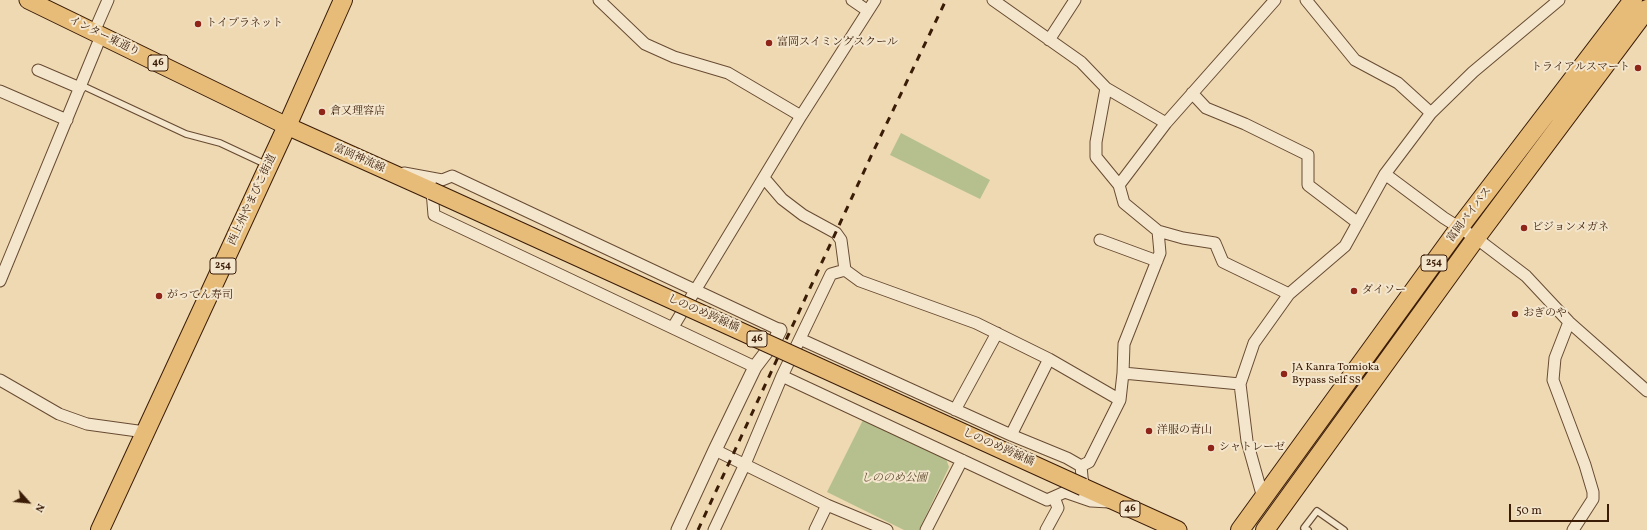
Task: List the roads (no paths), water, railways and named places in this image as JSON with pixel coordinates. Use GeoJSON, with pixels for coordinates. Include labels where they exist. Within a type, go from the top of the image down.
{"type":"FeatureCollection","features":[{"type":"Feature","properties":{"kind":"highway","name":"西上州やまびこ街道"},"geometry":{"type":"LineString","coordinates":[[100,530],[269,166],[343,0]]}},
{"type":"Feature","properties":{"kind":"highway","name":"富岡バイパス"},"geometry":{"type":"LineString","coordinates":[[1240,530],[1459,228],[1630,1]]}},
{"type":"Feature","properties":{"kind":"highway","name":"富岡バイパス"},"geometry":{"type":"LineString","coordinates":[[1265,530],[1476,238],[1647,9]]}},
{"type":"Feature","properties":{"kind":"main road","name":"インター東通り"},"geometry":{"type":"LineString","coordinates":[[28,0],[287,126]]}},
{"type":"Feature","properties":{"kind":"main road","name":"富岡神流線"},"geometry":{"type":"LineString","coordinates":[[287,126],[432,192]]}},
{"type":"Feature","properties":{"kind":"main road","name":"しののめ跨線橋"},"geometry":{"type":"LineString","coordinates":[[432,192],[1083,487]]}},
{"type":"Feature","properties":{"kind":"main road","name":"46"},"geometry":{"type":"LineString","coordinates":[[1083,487],[1178,530]]}},
{"type":"Feature","properties":{"kind":"street"},"geometry":{"type":"LineString","coordinates":[[0,281],[81,87],[108,0]]}},
{"type":"Feature","properties":{"kind":"street"},"geometry":{"type":"LineString","coordinates":[[599,0],[645,44],[674,57],[728,73],[801,116]]}},
{"type":"Feature","properties":{"kind":"street"},"geometry":{"type":"LineString","coordinates":[[852,0],[868,11]]}},
{"type":"Feature","properties":{"kind":"street"},"geometry":{"type":"LineString","coordinates":[[673,327],[801,116],[875,0]]}},
{"type":"Feature","properties":{"kind":"street"},"geometry":{"type":"LineString","coordinates":[[993,0],[1081,62],[1106,88],[1166,123]]}},
{"type":"Feature","properties":{"kind":"street"},"geometry":{"type":"LineString","coordinates":[[1049,40],[1075,0]]}},
{"type":"Feature","properties":{"kind":"street"},"geometry":{"type":"LineString","coordinates":[[1119,185],[1166,123],[1275,0]]}},
{"type":"Feature","properties":{"kind":"street"},"geometry":{"type":"LineString","coordinates":[[1306,0],[1355,60],[1398,84],[1430,113]]}},
{"type":"Feature","properties":{"kind":"street"},"geometry":{"type":"LineString","coordinates":[[1263,498],[1247,441],[1240,384],[1254,343],[1289,294],[1345,246],[1385,174],[1430,113],[1473,72],[1559,0]]}},
{"type":"Feature","properties":{"kind":"street"},"geometry":{"type":"LineString","coordinates":[[38,70],[81,87]]}},
{"type":"Feature","properties":{"kind":"street"},"geometry":{"type":"LineString","coordinates":[[1106,88],[1096,142],[1096,157],[1119,185],[1124,203],[1158,231],[1183,238],[1215,243],[1223,262],[1289,294]]}},
{"type":"Feature","properties":{"kind":"street"},"geometry":{"type":"LineString","coordinates":[[0,91],[67,120]]}},
{"type":"Feature","properties":{"kind":"street"},"geometry":{"type":"LineString","coordinates":[[1192,93],[1206,108],[1244,124],[1308,155],[1308,185],[1358,222]]}},
{"type":"Feature","properties":{"kind":"street"},"geometry":{"type":"LineString","coordinates":[[380,169],[442,180],[452,176],[780,330],[774,342],[755,367],[678,530]]}},
{"type":"Feature","properties":{"kind":"street"},"geometry":{"type":"LineString","coordinates":[[1385,174],[1459,228],[1476,238],[1526,276],[1570,322],[1647,391]]}},
{"type":"Feature","properties":{"kind":"street"},"geometry":{"type":"LineString","coordinates":[[764,178],[782,199],[803,215],[836,233],[841,240],[845,270],[860,281],[976,323],[1049,359],[1120,400]]}},
{"type":"Feature","properties":{"kind":"street"},"geometry":{"type":"LineString","coordinates":[[432,192],[434,216],[673,327],[755,367]]}},
{"type":"Feature","properties":{"kind":"street"},"geometry":{"type":"LineString","coordinates":[[1081,466],[1089,462],[1120,400],[1124,373],[1124,344],[1160,253],[1158,231]]}},
{"type":"Feature","properties":{"kind":"street"},"geometry":{"type":"LineString","coordinates":[[1100,240],[1157,261]]}},
{"type":"Feature","properties":{"kind":"street"},"geometry":{"type":"LineString","coordinates":[[714,530],[745,464],[782,376],[831,274],[845,270]]}},
{"type":"Feature","properties":{"kind":"street"},"geometry":{"type":"LineString","coordinates":[[1570,322],[1555,358],[1553,380],[1585,465],[1593,492],[1593,499],[1573,530]]}},
{"type":"Feature","properties":{"kind":"street"},"geometry":{"type":"LineString","coordinates":[[955,410],[997,333]]}},
{"type":"Feature","properties":{"kind":"street"},"geometry":{"type":"LineString","coordinates":[[800,339],[1011,435],[1067,458],[1081,466]]}},
{"type":"Feature","properties":{"kind":"street"},"geometry":{"type":"LineString","coordinates":[[1011,435],[1049,359]]}},
{"type":"Feature","properties":{"kind":"street"},"geometry":{"type":"LineString","coordinates":[[1124,373],[1240,384]]}},
{"type":"Feature","properties":{"kind":"street"},"geometry":{"type":"LineString","coordinates":[[782,376],[1047,500],[1065,492],[1091,501],[1117,503]]}},
{"type":"Feature","properties":{"kind":"street"},"geometry":{"type":"LineString","coordinates":[[0,380],[59,414],[86,424],[145,432]]}},
{"type":"Feature","properties":{"kind":"street"},"geometry":{"type":"LineString","coordinates":[[715,450],[827,505],[887,530]]}},
{"type":"Feature","properties":{"kind":"street"},"geometry":{"type":"LineString","coordinates":[[926,530],[962,460]]}},
{"type":"Feature","properties":{"kind":"street"},"geometry":{"type":"LineString","coordinates":[[1081,466],[1083,487]]}},
{"type":"Feature","properties":{"kind":"street"},"geometry":{"type":"LineString","coordinates":[[1046,530],[1058,508],[1054,497]]}},
{"type":"Feature","properties":{"kind":"street"},"geometry":{"type":"LineString","coordinates":[[816,530],[827,505]]}},
{"type":"Feature","properties":{"kind":"lane"},"geometry":{"type":"LineString","coordinates":[[81,87],[186,134],[220,143],[269,166]]}},
{"type":"Feature","properties":{"kind":"lane"},"geometry":{"type":"LineString","coordinates":[[1308,530],[1304,528],[1317,511],[1344,530]]}},
{"type":"Feature","properties":{"kind":"railway"},"geometry":{"type":"LineString","coordinates":[[698,530],[873,152],[946,0]]}},
{"type":"Feature","properties":{"kind":"place","name":"トイプラネット"},"geometry":{"type":"Point","coordinates":[198,24]}},
{"type":"Feature","properties":{"kind":"place","name":"富岡スイミングスクール"},"geometry":{"type":"Point","coordinates":[769,43]}},
{"type":"Feature","properties":{"kind":"place","name":"トライアルスマート"},"geometry":{"type":"Point","coordinates":[1638,68]}},
{"type":"Feature","properties":{"kind":"place","name":"倉又理容店"},"geometry":{"type":"Point","coordinates":[322,112]}},
{"type":"Feature","properties":{"kind":"place","name":"ビジョンメガネ"},"geometry":{"type":"Point","coordinates":[1524,228]}},
{"type":"Feature","properties":{"kind":"place","name":"ダイソー"},"geometry":{"type":"Point","coordinates":[1354,291]}},
{"type":"Feature","properties":{"kind":"place","name":"がってん寿司"},"geometry":{"type":"Point","coordinates":[159,296]}},
{"type":"Feature","properties":{"kind":"place","name":"おぎのや"},"geometry":{"type":"Point","coordinates":[1515,314]}},
{"type":"Feature","properties":{"kind":"place","name":"JA Kanra Tomioka Bypass Self SS"},"geometry":{"type":"Point","coordinates":[1284,374]}},
{"type":"Feature","properties":{"kind":"place","name":"洋服の青山"},"geometry":{"type":"Point","coordinates":[1149,431]}},
{"type":"Feature","properties":{"kind":"place","name":"シャトレーゼ"},"geometry":{"type":"Point","coordinates":[1211,448]}},
{"type":"Feature","properties":{"kind":"park label","name":"しののめ公園"},"geometry":{"type":"Point","coordinates":[894,479]}}]}
